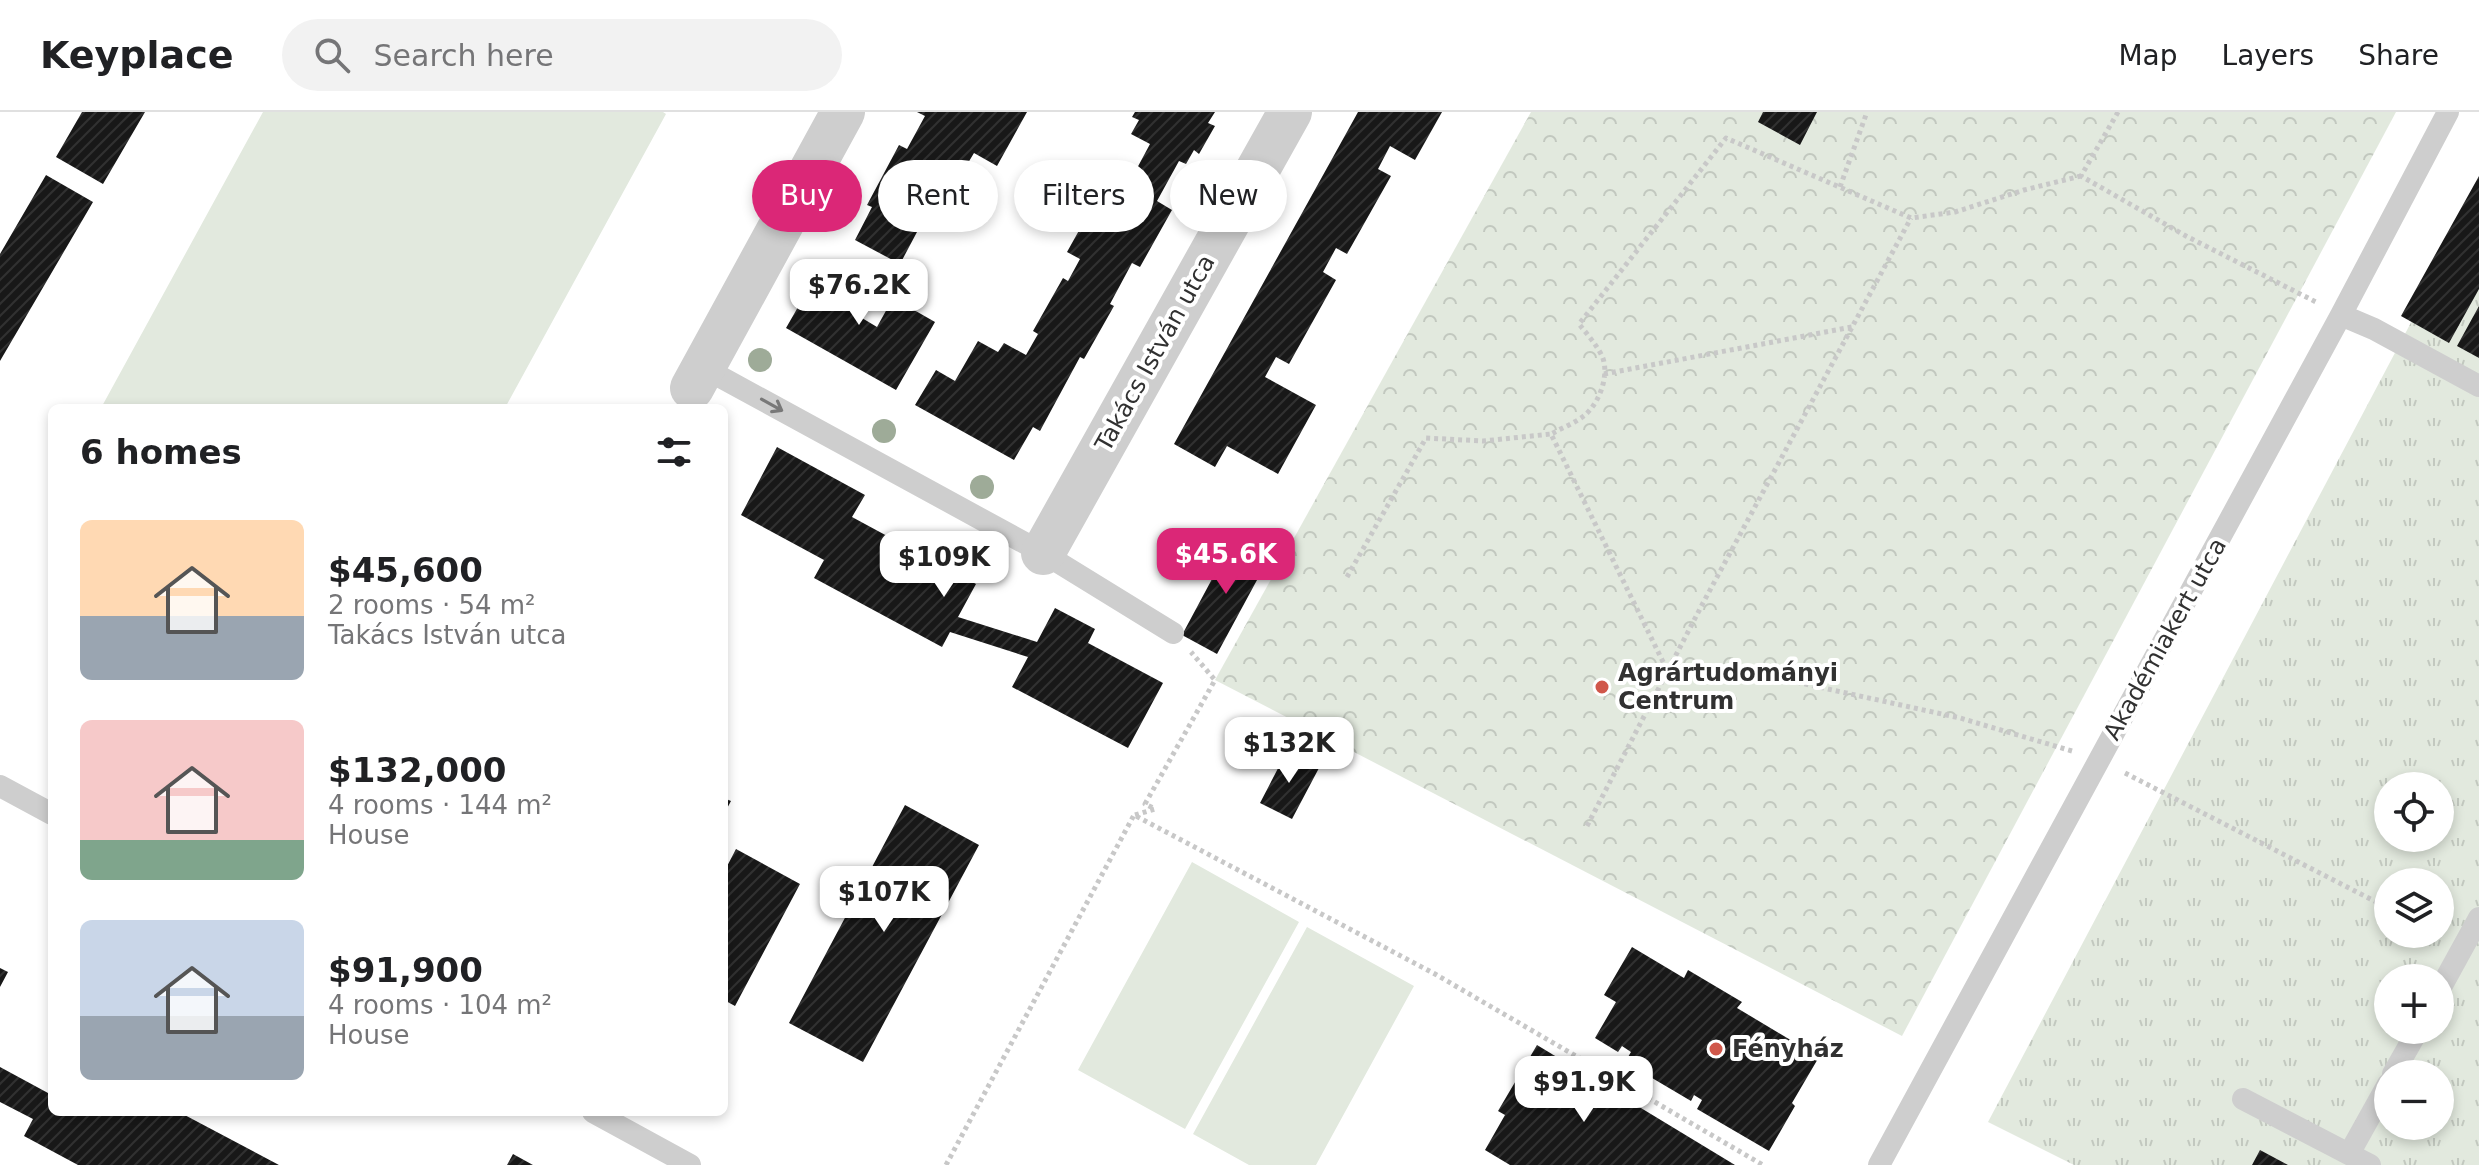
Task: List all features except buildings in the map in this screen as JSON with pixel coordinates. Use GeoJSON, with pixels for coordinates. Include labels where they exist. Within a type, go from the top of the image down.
{"type":"FeatureCollection","features":[{"type":"Feature","properties":{"kind":"street"},"geometry":{"type":"LineString","coordinates":[[692,388],[843,112]]}},
{"type":"Feature","properties":{"kind":"street","name":"Takács István utca"},"geometry":{"type":"LineString","coordinates":[[1043,553],[1290,112]]}},
{"type":"Feature","properties":{"kind":"lane","name":"Akadémiakert utca"},"geometry":{"type":"LineString","coordinates":[[1879,1165],[2448,112]]}},
{"type":"Feature","properties":{"kind":"lane"},"geometry":{"type":"LineString","coordinates":[[2341,315],[2374,329],[2479,386]]}},
{"type":"Feature","properties":{"kind":"lane"},"geometry":{"type":"LineString","coordinates":[[692,388],[726,404]]}},
{"type":"Feature","properties":{"kind":"lane"},"geometry":{"type":"LineString","coordinates":[[728,405],[1043,553],[1173,633]]}},
{"type":"Feature","properties":{"kind":"lane"},"geometry":{"type":"LineString","coordinates":[[0,786],[48,812]]}},
{"type":"Feature","properties":{"kind":"lane"},"geometry":{"type":"LineString","coordinates":[[2454,964],[2479,918]]}},
{"type":"Feature","properties":{"kind":"lane"},"geometry":{"type":"LineString","coordinates":[[2243,1099],[2370,1165]]}},
{"type":"Feature","properties":{"kind":"lane"},"geometry":{"type":"LineString","coordinates":[[2349,1154],[2374,1109]]}},
{"type":"Feature","properties":{"kind":"lane"},"geometry":{"type":"LineString","coordinates":[[600,1116],[690,1165]]}},
{"type":"Feature","properties":{"kind":"path"},"geometry":{"type":"LineString","coordinates":[[1840,187],[1867,112]]}},
{"type":"Feature","properties":{"kind":"path"},"geometry":{"type":"LineString","coordinates":[[2081,176],[2118,112]]}},
{"type":"Feature","properties":{"kind":"path"},"geometry":{"type":"LineString","coordinates":[[1347,577],[1426,438],[1483,441],[1551,434],[1584,416],[1596,403],[1603,385],[1604,359],[1579,324],[1726,138],[1911,218],[1955,212],[2081,176],[2186,236],[2341,315]]}},
{"type":"Feature","properties":{"kind":"path"},"geometry":{"type":"LineString","coordinates":[[1587,826],[1703,603],[1911,218]]}},
{"type":"Feature","properties":{"kind":"path"},"geometry":{"type":"LineString","coordinates":[[1604,374],[1852,327]]}},
{"type":"Feature","properties":{"kind":"path"},"geometry":{"type":"LineString","coordinates":[[1551,434],[1668,672]]}},
{"type":"Feature","properties":{"kind":"path"},"geometry":{"type":"LineString","coordinates":[[946,1165],[1134,815],[1155,809],[1145,804],[1215,680],[1173,633]]}},
{"type":"Feature","properties":{"kind":"path"},"geometry":{"type":"LineString","coordinates":[[1668,672],[1796,682],[1960,718],[2100,760],[2374,901]]}},
{"type":"Feature","properties":{"kind":"path"},"geometry":{"type":"LineString","coordinates":[[1134,815],[1435,974],[1763,1165]]}},
{"type":"Feature","properties":{"kind":"green space"},"geometry":{"type":"Polygon","coordinates":[[[263,112],[666,114],[507,404],[103,404],[263,112]]]}},
{"type":"Feature","properties":{"kind":"green space"},"geometry":{"type":"Polygon","coordinates":[[[1531,112],[2396,112],[1902,1036],[1215,680],[1531,112]]]}},
{"type":"Feature","properties":{"kind":"green space"},"geometry":{"type":"Polygon","coordinates":[[[2479,194],[2479,1165],[2074,1165],[1988,1122],[2479,194]]]}},
{"type":"Feature","properties":{"kind":"green space"},"geometry":{"type":"Polygon","coordinates":[[[1192,862],[1299,922],[1185,1129],[1078,1070],[1192,862]]]}},
{"type":"Feature","properties":{"kind":"green space"},"geometry":{"type":"Polygon","coordinates":[[[1307,927],[1414,986],[1316,1165],[1249,1165],[1193,1134],[1307,927]]]}},
{"type":"Feature","properties":{"kind":"place","name":"Agrártudományi Centrum"},"geometry":{"type":"Point","coordinates":[1602,687]}},
{"type":"Feature","properties":{"kind":"place","name":"Fényház"},"geometry":{"type":"Point","coordinates":[1716,1049]}}]}
